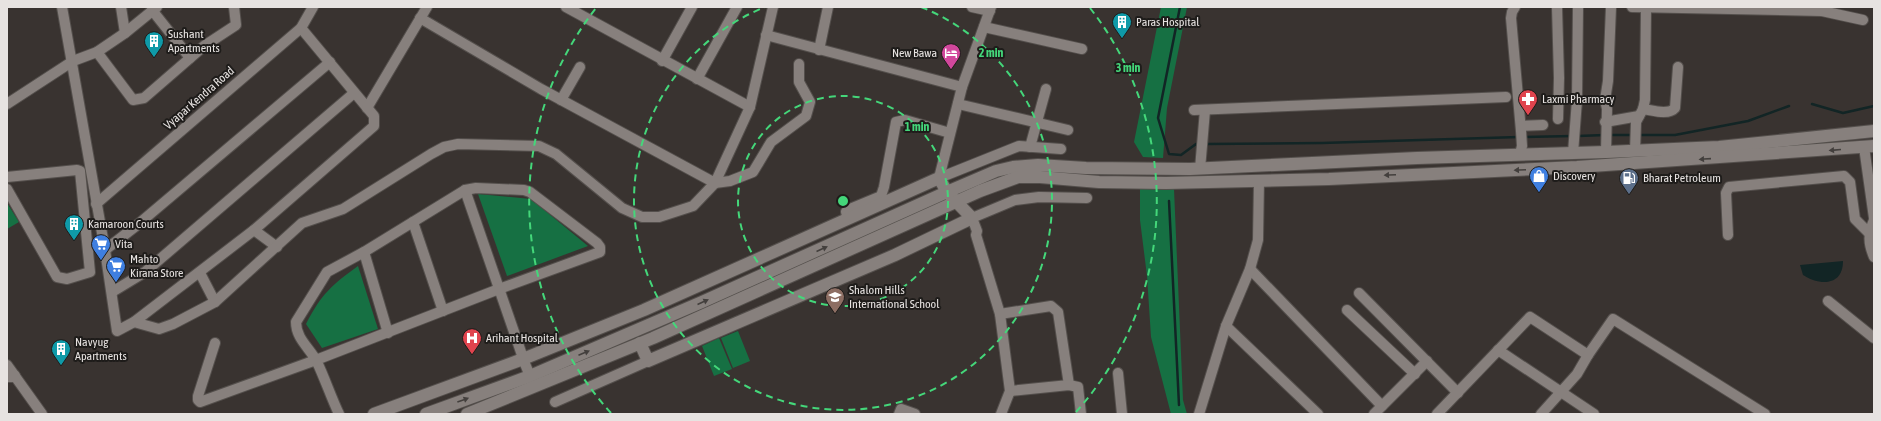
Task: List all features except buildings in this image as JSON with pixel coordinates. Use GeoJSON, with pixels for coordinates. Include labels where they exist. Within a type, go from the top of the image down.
{"type":"FeatureCollection","features":[{"type":"Feature","properties":{"kind":"main road"},"geometry":{"type":"LineString","coordinates":[[426,414],[530,376],[702,302],[947,192],[996,171],[1013,167],[1038,165],[1086,168],[1200,168],[1574,147],[1606,152],[1635,144],[1719,146],[1874,131]]}},
{"type":"Feature","properties":{"kind":"main road"},"geometry":{"type":"LineString","coordinates":[[467,414],[640,343],[980,191],[1018,177],[1040,177],[1099,182],[1166,183],[1259,180],[1521,170],[1754,156],[1869,147]]}},
{"type":"Feature","properties":{"kind":"main road"},"geometry":{"type":"LineString","coordinates":[[374,414],[644,310],[939,178],[947,192],[957,202],[969,219],[895,255],[648,361],[640,343]]}},
{"type":"Feature","properties":{"kind":"street"},"geometry":{"type":"LineString","coordinates":[[62,7],[105,250],[117,331],[134,322],[200,273],[254,230],[374,126],[374,116],[301,28]]}},
{"type":"Feature","properties":{"kind":"street"},"geometry":{"type":"LineString","coordinates":[[121,7],[125,33]]}},
{"type":"Feature","properties":{"kind":"street"},"geometry":{"type":"LineString","coordinates":[[97,52],[132,100],[144,98],[204,46],[236,25],[234,7]]}},
{"type":"Feature","properties":{"kind":"street","name":"Vyapar Kendra Road"},"geometry":{"type":"LineString","coordinates":[[96,204],[301,28],[313,7]]}},
{"type":"Feature","properties":{"kind":"street"},"geometry":{"type":"LineString","coordinates":[[367,108],[427,7]]}},
{"type":"Feature","properties":{"kind":"street"},"geometry":{"type":"LineString","coordinates":[[566,7],[662,61],[750,107]]}},
{"type":"Feature","properties":{"kind":"street"},"geometry":{"type":"LineString","coordinates":[[662,61],[692,7]]}},
{"type":"Feature","properties":{"kind":"street"},"geometry":{"type":"LineString","coordinates":[[696,79],[737,7]]}},
{"type":"Feature","properties":{"kind":"street"},"geometry":{"type":"LineString","coordinates":[[134,322],[159,329],[173,324],[215,302],[302,223],[343,209],[431,154],[444,147],[458,144],[539,146],[547,149],[556,154],[622,208],[642,217],[659,217],[693,206],[715,183],[750,107],[773,7]]}},
{"type":"Feature","properties":{"kind":"street"},"geometry":{"type":"LineString","coordinates":[[819,50],[828,7]]}},
{"type":"Feature","properties":{"kind":"street"},"geometry":{"type":"LineString","coordinates":[[939,178],[962,87],[990,9],[972,7]]}},
{"type":"Feature","properties":{"kind":"street"},"geometry":{"type":"LineString","coordinates":[[1515,7],[1511,18],[1521,128],[1521,150]]}},
{"type":"Feature","properties":{"kind":"street"},"geometry":{"type":"LineString","coordinates":[[1557,7],[1559,78],[1558,119]]}},
{"type":"Feature","properties":{"kind":"street"},"geometry":{"type":"LineString","coordinates":[[1574,147],[1576,126],[1578,7]]}},
{"type":"Feature","properties":{"kind":"street"},"geometry":{"type":"LineString","coordinates":[[1606,152],[1605,100],[1611,7]]}},
{"type":"Feature","properties":{"kind":"street"},"geometry":{"type":"LineString","coordinates":[[1632,7],[1762,8],[1822,11],[1862,20]]}},
{"type":"Feature","properties":{"kind":"street"},"geometry":{"type":"LineString","coordinates":[[1635,144],[1639,116],[1645,100],[1646,8]]}},
{"type":"Feature","properties":{"kind":"street"},"geometry":{"type":"LineString","coordinates":[[7,104],[72,61],[97,52],[125,33],[155,9],[190,58]]}},
{"type":"Feature","properties":{"kind":"street"},"geometry":{"type":"LineString","coordinates":[[420,18],[561,100],[715,183],[730,181],[753,172],[771,142],[806,116],[810,102],[799,82],[798,64]]}},
{"type":"Feature","properties":{"kind":"street"},"geometry":{"type":"LineString","coordinates":[[984,27],[1082,49]]}},
{"type":"Feature","properties":{"kind":"street"},"geometry":{"type":"LineString","coordinates":[[766,35],[962,87]]}},
{"type":"Feature","properties":{"kind":"street"},"geometry":{"type":"LineString","coordinates":[[105,250],[142,221],[330,62]]}},
{"type":"Feature","properties":{"kind":"street"},"geometry":{"type":"LineString","coordinates":[[561,100],[580,67]]}},
{"type":"Feature","properties":{"kind":"street"},"geometry":{"type":"LineString","coordinates":[[1605,131],[1639,116],[1672,111],[1675,108],[1678,67]]}},
{"type":"Feature","properties":{"kind":"street"},"geometry":{"type":"LineString","coordinates":[[1030,147],[1046,89]]}},
{"type":"Feature","properties":{"kind":"street"},"geometry":{"type":"LineString","coordinates":[[112,292],[145,272],[354,93]]}},
{"type":"Feature","properties":{"kind":"street"},"geometry":{"type":"LineString","coordinates":[[1194,110],[1506,97]]}},
{"type":"Feature","properties":{"kind":"street"},"geometry":{"type":"LineString","coordinates":[[958,104],[1068,130]]}},
{"type":"Feature","properties":{"kind":"street"},"geometry":{"type":"LineString","coordinates":[[1200,168],[1205,110]]}},
{"type":"Feature","properties":{"kind":"street"},"geometry":{"type":"LineString","coordinates":[[848,219],[846,212],[880,196],[884,187],[896,122],[905,120],[950,133]]}},
{"type":"Feature","properties":{"kind":"street"},"geometry":{"type":"LineString","coordinates":[[1521,128],[1543,126]]}},
{"type":"Feature","properties":{"kind":"street"},"geometry":{"type":"LineString","coordinates":[[939,178],[1008,149],[1019,146],[1061,149]]}},
{"type":"Feature","properties":{"kind":"street"},"geometry":{"type":"LineString","coordinates":[[1869,147],[1874,219],[1868,233],[1870,248],[1874,257]]}},
{"type":"Feature","properties":{"kind":"street"},"geometry":{"type":"LineString","coordinates":[[7,177],[76,170],[80,171],[90,272],[67,279],[57,277],[7,189]]}},
{"type":"Feature","properties":{"kind":"street"},"geometry":{"type":"LineString","coordinates":[[1728,235],[1726,193],[1729,187],[1844,176],[1850,182],[1855,219],[1868,233]]}},
{"type":"Feature","properties":{"kind":"street"},"geometry":{"type":"LineString","coordinates":[[1199,414],[1226,326],[1250,269],[1258,240],[1259,180]]}},
{"type":"Feature","properties":{"kind":"street"},"geometry":{"type":"LineString","coordinates":[[215,343],[198,396],[198,400],[200,402],[316,360],[499,289],[600,252],[598,243],[530,192],[524,190],[476,188],[465,190],[364,252],[327,272],[296,322],[296,329],[299,337],[316,360],[338,414]]}},
{"type":"Feature","properties":{"kind":"street"},"geometry":{"type":"LineString","coordinates":[[465,190],[530,376]]}},
{"type":"Feature","properties":{"kind":"street"},"geometry":{"type":"LineString","coordinates":[[1001,414],[1010,391],[1000,314],[976,235],[971,233],[969,219],[1015,200],[1038,196],[1087,198]]}},
{"type":"Feature","properties":{"kind":"street"},"geometry":{"type":"LineString","coordinates":[[413,222],[444,311]]}},
{"type":"Feature","properties":{"kind":"street"},"geometry":{"type":"LineString","coordinates":[[254,230],[276,247]]}},
{"type":"Feature","properties":{"kind":"street"},"geometry":{"type":"LineString","coordinates":[[364,252],[388,332]]}},
{"type":"Feature","properties":{"kind":"street"},"geometry":{"type":"LineString","coordinates":[[1250,269],[1382,406]]}},
{"type":"Feature","properties":{"kind":"street"},"geometry":{"type":"LineString","coordinates":[[200,273],[215,302]]}},
{"type":"Feature","properties":{"kind":"street"},"geometry":{"type":"LineString","coordinates":[[1359,293],[1458,392]]}},
{"type":"Feature","properties":{"kind":"street"},"geometry":{"type":"LineString","coordinates":[[1828,301],[1874,338]]}},
{"type":"Feature","properties":{"kind":"street"},"geometry":{"type":"LineString","coordinates":[[1000,314],[1052,306],[1058,312],[1069,385]]}},
{"type":"Feature","properties":{"kind":"street"},"geometry":{"type":"LineString","coordinates":[[1347,310],[1415,374]]}},
{"type":"Feature","properties":{"kind":"street"},"geometry":{"type":"LineString","coordinates":[[1437,414],[1530,317],[1588,355]]}},
{"type":"Feature","properties":{"kind":"street"},"geometry":{"type":"LineString","coordinates":[[1541,414],[1577,374],[1588,355],[1613,319],[1765,414]]}},
{"type":"Feature","properties":{"kind":"street"},"geometry":{"type":"LineString","coordinates":[[1226,326],[1317,413]]}},
{"type":"Feature","properties":{"kind":"street"},"geometry":{"type":"LineString","coordinates":[[1498,350],[1594,414]]}},
{"type":"Feature","properties":{"kind":"street"},"geometry":{"type":"LineString","coordinates":[[555,402],[648,361]]}},
{"type":"Feature","properties":{"kind":"street"},"geometry":{"type":"LineString","coordinates":[[1374,414],[1427,361]]}},
{"type":"Feature","properties":{"kind":"street"},"geometry":{"type":"LineString","coordinates":[[7,366],[11,376],[42,414]]}},
{"type":"Feature","properties":{"kind":"street"},"geometry":{"type":"LineString","coordinates":[[1118,373],[1122,414]]}},
{"type":"Feature","properties":{"kind":"street"},"geometry":{"type":"LineString","coordinates":[[1010,391],[1069,385],[1078,387],[1081,414]]}},
{"type":"Feature","properties":{"kind":"street"},"geometry":{"type":"LineString","coordinates":[[898,414],[901,409],[915,414]]}},
{"type":"Feature","properties":{"kind":"green space"},"geometry":{"type":"Polygon","coordinates":[[[1161,7],[1187,7],[1167,108],[1163,158],[1143,157],[1134,142],[1161,7]]]}},
{"type":"Feature","properties":{"kind":"green space"},"geometry":{"type":"Polygon","coordinates":[[[1140,189],[1174,189],[1183,400],[1187,414],[1171,414],[1151,337],[1147,276],[1140,220],[1140,189]]]}},
{"type":"Feature","properties":{"kind":"green space"},"geometry":{"type":"Polygon","coordinates":[[[478,194],[531,199],[588,246],[507,276],[478,194]]]}},
{"type":"Feature","properties":{"kind":"green space"},"geometry":{"type":"Polygon","coordinates":[[[7,203],[19,222],[7,229],[7,203]]]}},
{"type":"Feature","properties":{"kind":"green space"},"geometry":{"type":"Polygon","coordinates":[[[358,266],[378,329],[322,348],[306,324],[322,297],[334,285],[358,266]]]}},
{"type":"Feature","properties":{"kind":"green space"},"geometry":{"type":"Polygon","coordinates":[[[738,331],[750,361],[733,368],[721,338],[738,331]]]}},
{"type":"Feature","properties":{"kind":"green space"},"geometry":{"type":"Polygon","coordinates":[[[719,338],[732,369],[714,376],[702,346],[719,338]]]}},
{"type":"Feature","properties":{"kind":"water"},"geometry":{"type":"Polygon","coordinates":[[[1843,261],[1842,269],[1839,275],[1829,282],[1816,281],[1803,275],[1800,265],[1843,261]]]}},
{"type":"Feature","properties":{"kind":"waterway"},"geometry":{"type":"LineString","coordinates":[[1180,7],[1158,118],[1169,154],[1181,155],[1196,144],[1199,144]]}},
{"type":"Feature","properties":{"kind":"waterway"},"geometry":{"type":"LineString","coordinates":[[1812,104],[1843,113],[1874,106]]}},
{"type":"Feature","properties":{"kind":"waterway"},"geometry":{"type":"LineString","coordinates":[[1638,135],[1675,135],[1748,121],[1789,106]]}},
{"type":"Feature","properties":{"kind":"waterway"},"geometry":{"type":"LineString","coordinates":[[1578,136],[1605,135]]}},
{"type":"Feature","properties":{"kind":"waterway"},"geometry":{"type":"LineString","coordinates":[[1610,135],[1633,135]]}},
{"type":"Feature","properties":{"kind":"waterway"},"geometry":{"type":"LineString","coordinates":[[1524,137],[1573,136]]}},
{"type":"Feature","properties":{"kind":"waterway"},"geometry":{"type":"LineString","coordinates":[[1206,144],[1322,143],[1519,137]]}},
{"type":"Feature","properties":{"kind":"waterway"},"geometry":{"type":"LineString","coordinates":[[1169,201],[1179,405]]}},
{"type":"Feature","properties":{"kind":"place","name":"Paras Hospital"},"geometry":{"type":"Point","coordinates":[1122,39]}},
{"type":"Feature","properties":{"kind":"place","name":"Sushant Apartments"},"geometry":{"type":"Point","coordinates":[154,58]}},
{"type":"Feature","properties":{"kind":"place","name":"New Bawa"},"geometry":{"type":"Point","coordinates":[951,70]}},
{"type":"Feature","properties":{"kind":"place","name":"Laxmi Pharmacy"},"geometry":{"type":"Point","coordinates":[1528,116]}},
{"type":"Feature","properties":{"kind":"place","name":"Discovery"},"geometry":{"type":"Point","coordinates":[1539,193]}},
{"type":"Feature","properties":{"kind":"place","name":"Bharat Petroleum"},"geometry":{"type":"Point","coordinates":[1629,195]}},
{"type":"Feature","properties":{"kind":"place","name":"Kamaroon Courts"},"geometry":{"type":"Point","coordinates":[74,241]}},
{"type":"Feature","properties":{"kind":"place","name":"Vita"},"geometry":{"type":"Point","coordinates":[101,261]}},
{"type":"Feature","properties":{"kind":"place","name":"Mahto Kirana Store"},"geometry":{"type":"Point","coordinates":[116,283]}},
{"type":"Feature","properties":{"kind":"place","name":"Shalom Hills International School"},"geometry":{"type":"Point","coordinates":[835,314]}},
{"type":"Feature","properties":{"kind":"place","name":"Arihant Hospital"},"geometry":{"type":"Point","coordinates":[472,355]}},
{"type":"Feature","properties":{"kind":"place","name":"Navyug Apartments"},"geometry":{"type":"Point","coordinates":[61,366]}}]}
